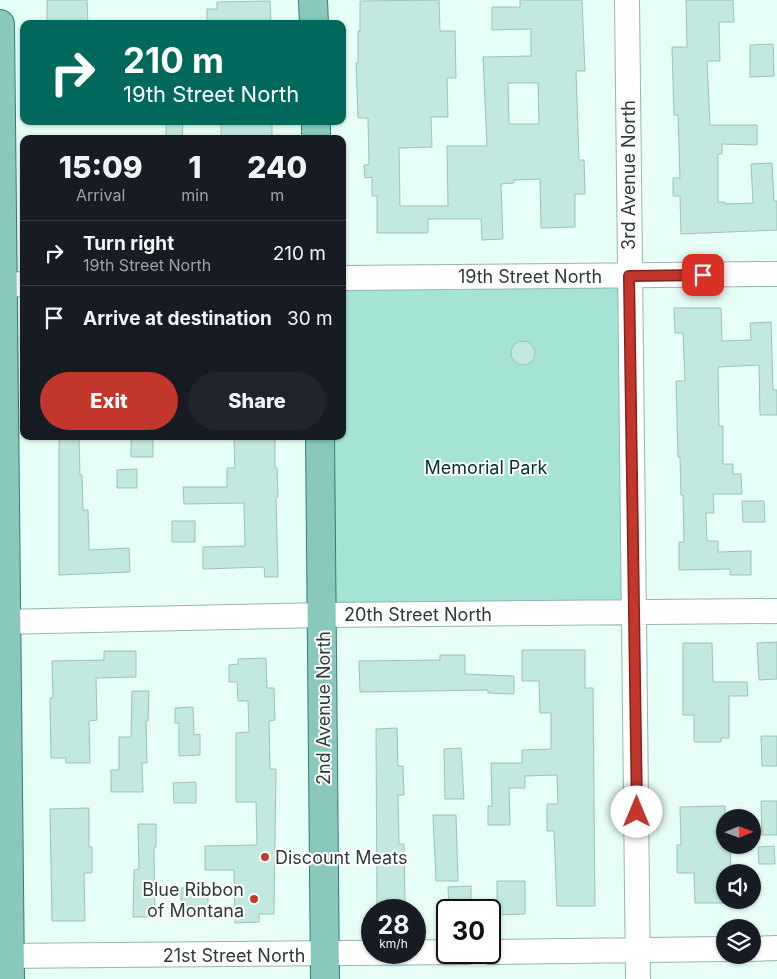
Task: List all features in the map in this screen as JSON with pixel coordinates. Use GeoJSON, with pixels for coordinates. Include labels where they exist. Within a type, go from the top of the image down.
{"type":"FeatureCollection","features":[{"type":"Feature","properties":{"kind":"main road"},"geometry":{"type":"LineString","coordinates":[[313,0],[314,20]]}},
{"type":"Feature","properties":{"kind":"main road"},"geometry":{"type":"LineString","coordinates":[[0,24],[9,284],[2,622],[6,963]]}},
{"type":"Feature","properties":{"kind":"main road","name":"2nd Avenue North"},"geometry":{"type":"LineString","coordinates":[[320,440],[325,967]]}},
{"type":"Feature","properties":{"kind":"street","name":"3rd Avenue North"},"geometry":{"type":"LineString","coordinates":[[627,0],[638,979]]}},
{"type":"Feature","properties":{"kind":"street","name":"19th Street North"},"geometry":{"type":"LineString","coordinates":[[346,278],[777,274]]}},
{"type":"Feature","properties":{"kind":"street","name":"20th Street North"},"geometry":{"type":"LineString","coordinates":[[2,622],[322,615],[777,611]]}},
{"type":"Feature","properties":{"kind":"street"},"geometry":{"type":"LineString","coordinates":[[761,949],[777,948]]}},
{"type":"Feature","properties":{"kind":"street"},"geometry":{"type":"LineString","coordinates":[[501,952],[716,949]]}},
{"type":"Feature","properties":{"kind":"street","name":"21st Street North"},"geometry":{"type":"LineString","coordinates":[[6,963],[325,967],[436,955]]}},
{"type":"Feature","properties":{"kind":"green space","name":"Memorial Park"},"geometry":{"type":"Polygon","coordinates":[[[629,276],[635,613],[323,615],[320,440],[346,440],[346,278],[629,276]]]}},
{"type":"Feature","properties":{"kind":"building"},"geometry":{"type":"Polygon","coordinates":[[[47,0],[87,0],[88,20],[47,20],[47,0]]]}},
{"type":"Feature","properties":{"kind":"building"},"geometry":{"type":"Polygon","coordinates":[[[439,0],[440,31],[455,31],[456,78],[447,78],[448,117],[431,117],[432,147],[399,148],[400,206],[448,206],[447,146],[487,146],[483,57],[531,56],[531,29],[492,30],[492,7],[520,7],[520,0],[582,0],[585,71],[576,71],[579,160],[584,160],[585,194],[575,194],[575,227],[541,228],[540,179],[514,180],[514,183],[501,184],[503,239],[482,240],[481,219],[428,219],[428,233],[377,233],[377,196],[372,196],[372,177],[365,178],[364,165],[369,165],[368,118],[358,118],[356,63],[358,63],[360,1],[439,0]],[[508,83],[509,124],[539,124],[538,83],[508,83]]]}},
{"type":"Feature","properties":{"kind":"building"},"geometry":{"type":"Polygon","coordinates":[[[686,0],[733,0],[734,22],[719,22],[720,61],[707,61],[710,125],[757,125],[757,145],[722,144],[722,154],[718,154],[718,202],[725,202],[725,204],[753,203],[751,164],[772,163],[774,201],[777,201],[777,230],[681,234],[680,196],[673,196],[673,178],[680,178],[678,115],[674,115],[672,47],[687,47],[686,0]]]}},
{"type":"Feature","properties":{"kind":"building"},"geometry":{"type":"Polygon","coordinates":[[[270,1],[271,20],[207,20],[207,9],[217,9],[217,2],[270,1]]]}},
{"type":"Feature","properties":{"kind":"building"},"geometry":{"type":"Polygon","coordinates":[[[773,44],[774,76],[750,77],[750,45],[773,44]]]}},
{"type":"Feature","properties":{"kind":"building"},"geometry":{"type":"Polygon","coordinates":[[[166,125],[183,125],[182,135],[166,135],[166,125]]]}},
{"type":"Feature","properties":{"kind":"building"},"geometry":{"type":"Polygon","coordinates":[[[221,125],[272,125],[272,135],[221,135],[221,125]]]}},
{"type":"Feature","properties":{"kind":"building"},"geometry":{"type":"Polygon","coordinates":[[[674,308],[721,308],[722,341],[751,340],[750,323],[771,322],[773,390],[777,390],[777,415],[760,415],[759,365],[718,367],[719,426],[723,426],[723,464],[733,464],[733,474],[741,474],[742,494],[713,494],[714,513],[706,513],[707,541],[718,541],[718,552],[751,551],[751,575],[730,575],[730,569],[679,570],[679,542],[684,542],[683,495],[681,495],[680,457],[678,457],[676,381],[685,381],[683,333],[675,333],[674,308]]]}},
{"type":"Feature","properties":{"kind":"building"},"geometry":{"type":"Polygon","coordinates":[[[523,341],[531,345],[535,353],[531,361],[523,365],[515,361],[511,353],[515,345],[523,341]]]}},
{"type":"Feature","properties":{"kind":"building"},"geometry":{"type":"Polygon","coordinates":[[[59,440],[79,440],[83,510],[88,510],[89,550],[129,548],[130,572],[59,575],[59,440]]]}},
{"type":"Feature","properties":{"kind":"building"},"geometry":{"type":"Polygon","coordinates":[[[131,440],[153,440],[153,457],[131,457],[131,440]]]}},
{"type":"Feature","properties":{"kind":"building"},"geometry":{"type":"Polygon","coordinates":[[[234,440],[275,440],[278,497],[276,497],[278,577],[265,577],[264,567],[203,569],[203,547],[245,546],[244,503],[184,504],[183,487],[227,487],[227,468],[235,468],[234,440]]]}},
{"type":"Feature","properties":{"kind":"building"},"geometry":{"type":"Polygon","coordinates":[[[137,469],[137,488],[117,488],[117,470],[137,469]]]}},
{"type":"Feature","properties":{"kind":"building"},"geometry":{"type":"Polygon","coordinates":[[[742,501],[764,501],[765,522],[743,522],[742,501]]]}},
{"type":"Feature","properties":{"kind":"building"},"geometry":{"type":"Polygon","coordinates":[[[172,521],[195,521],[195,542],[172,542],[172,521]]]}},
{"type":"Feature","properties":{"kind":"building"},"geometry":{"type":"Polygon","coordinates":[[[777,642],[777,679],[759,680],[757,643],[777,642]]]}},
{"type":"Feature","properties":{"kind":"building"},"geometry":{"type":"Polygon","coordinates":[[[683,643],[712,643],[713,682],[747,682],[748,696],[729,696],[729,738],[721,738],[721,742],[694,742],[694,715],[683,715],[683,643]]]}},
{"type":"Feature","properties":{"kind":"building"},"geometry":{"type":"Polygon","coordinates":[[[522,650],[585,650],[585,688],[593,688],[595,906],[557,906],[554,831],[547,831],[547,804],[558,804],[557,775],[525,776],[525,788],[509,788],[510,825],[488,825],[488,806],[492,806],[491,763],[522,763],[522,750],[551,749],[551,713],[540,713],[539,681],[522,681],[522,650]]]}},
{"type":"Feature","properties":{"kind":"building"},"geometry":{"type":"Polygon","coordinates":[[[104,651],[136,651],[136,677],[96,678],[97,720],[89,721],[90,763],[66,763],[66,758],[51,758],[50,698],[53,698],[52,661],[104,660],[104,651]]]}},
{"type":"Feature","properties":{"kind":"building"},"geometry":{"type":"Polygon","coordinates":[[[440,655],[465,655],[465,674],[514,676],[514,694],[488,693],[488,690],[360,692],[359,661],[440,660],[440,655]]]}},
{"type":"Feature","properties":{"kind":"building"},"geometry":{"type":"Polygon","coordinates":[[[266,658],[267,688],[274,688],[275,720],[269,721],[270,769],[276,769],[274,914],[259,914],[259,922],[235,923],[234,870],[205,870],[205,846],[257,845],[256,802],[236,802],[236,733],[249,732],[248,701],[238,701],[237,682],[229,682],[229,665],[238,664],[238,659],[266,658]]]}},
{"type":"Feature","properties":{"kind":"building"},"geometry":{"type":"Polygon","coordinates":[[[132,691],[149,691],[148,721],[146,721],[147,763],[142,763],[143,792],[111,792],[111,770],[119,770],[119,737],[131,737],[132,691]]]}},
{"type":"Feature","properties":{"kind":"building"},"geometry":{"type":"Polygon","coordinates":[[[193,707],[194,735],[200,734],[200,755],[179,756],[179,723],[175,723],[175,708],[193,707]]]}},
{"type":"Feature","properties":{"kind":"building"},"geometry":{"type":"Polygon","coordinates":[[[397,728],[398,766],[403,766],[404,795],[398,795],[399,844],[404,844],[405,899],[377,899],[376,729],[397,728]]]}},
{"type":"Feature","properties":{"kind":"building"},"geometry":{"type":"Polygon","coordinates":[[[761,736],[777,736],[777,766],[762,766],[761,736]]]}},
{"type":"Feature","properties":{"kind":"building"},"geometry":{"type":"Polygon","coordinates":[[[461,748],[464,799],[445,799],[444,749],[461,748]]]}},
{"type":"Feature","properties":{"kind":"building"},"geometry":{"type":"Polygon","coordinates":[[[196,782],[196,803],[174,803],[173,783],[196,782]]]}},
{"type":"Feature","properties":{"kind":"building"},"geometry":{"type":"Polygon","coordinates":[[[761,801],[777,801],[777,835],[762,835],[761,801]]]}},
{"type":"Feature","properties":{"kind":"building"},"geometry":{"type":"Polygon","coordinates":[[[725,806],[725,809],[716,809],[716,854],[730,854],[731,864],[716,864],[716,903],[695,903],[694,873],[677,873],[677,845],[681,845],[680,807],[725,806]]]}},
{"type":"Feature","properties":{"kind":"building"},"geometry":{"type":"Polygon","coordinates":[[[89,808],[89,847],[92,847],[92,873],[84,873],[85,921],[52,921],[50,809],[89,808]]]}},
{"type":"Feature","properties":{"kind":"building"},"geometry":{"type":"Polygon","coordinates":[[[433,815],[456,815],[458,881],[436,881],[433,815]]]}},
{"type":"Feature","properties":{"kind":"building"},"geometry":{"type":"Polygon","coordinates":[[[138,824],[156,824],[156,847],[154,847],[155,917],[133,917],[134,870],[139,869],[138,824]]]}},
{"type":"Feature","properties":{"kind":"building"},"geometry":{"type":"Polygon","coordinates":[[[774,846],[775,864],[759,864],[758,854],[761,854],[761,847],[774,846]]]}},
{"type":"Feature","properties":{"kind":"building"},"geometry":{"type":"Polygon","coordinates":[[[497,881],[525,881],[525,914],[501,915],[501,899],[497,899],[497,881]]]}},
{"type":"Feature","properties":{"kind":"building"},"geometry":{"type":"Polygon","coordinates":[[[471,886],[471,899],[449,899],[448,887],[471,886]]]}},
{"type":"Feature","properties":{"kind":"building"},"geometry":{"type":"Polygon","coordinates":[[[208,887],[208,914],[181,914],[181,888],[208,887]]]}},
{"type":"Feature","properties":{"kind":"place","name":"Discount Meats"},"geometry":{"type":"Point","coordinates":[265,857]}},
{"type":"Feature","properties":{"kind":"place","name":"Blue Ribbon of Montana"},"geometry":{"type":"Point","coordinates":[254,899]}},
{"type":"Feature","properties":{"kind":"route"},"geometry":{"type":"LineString","coordinates":[[637,812],[629,276],[703,275]]}}]}
